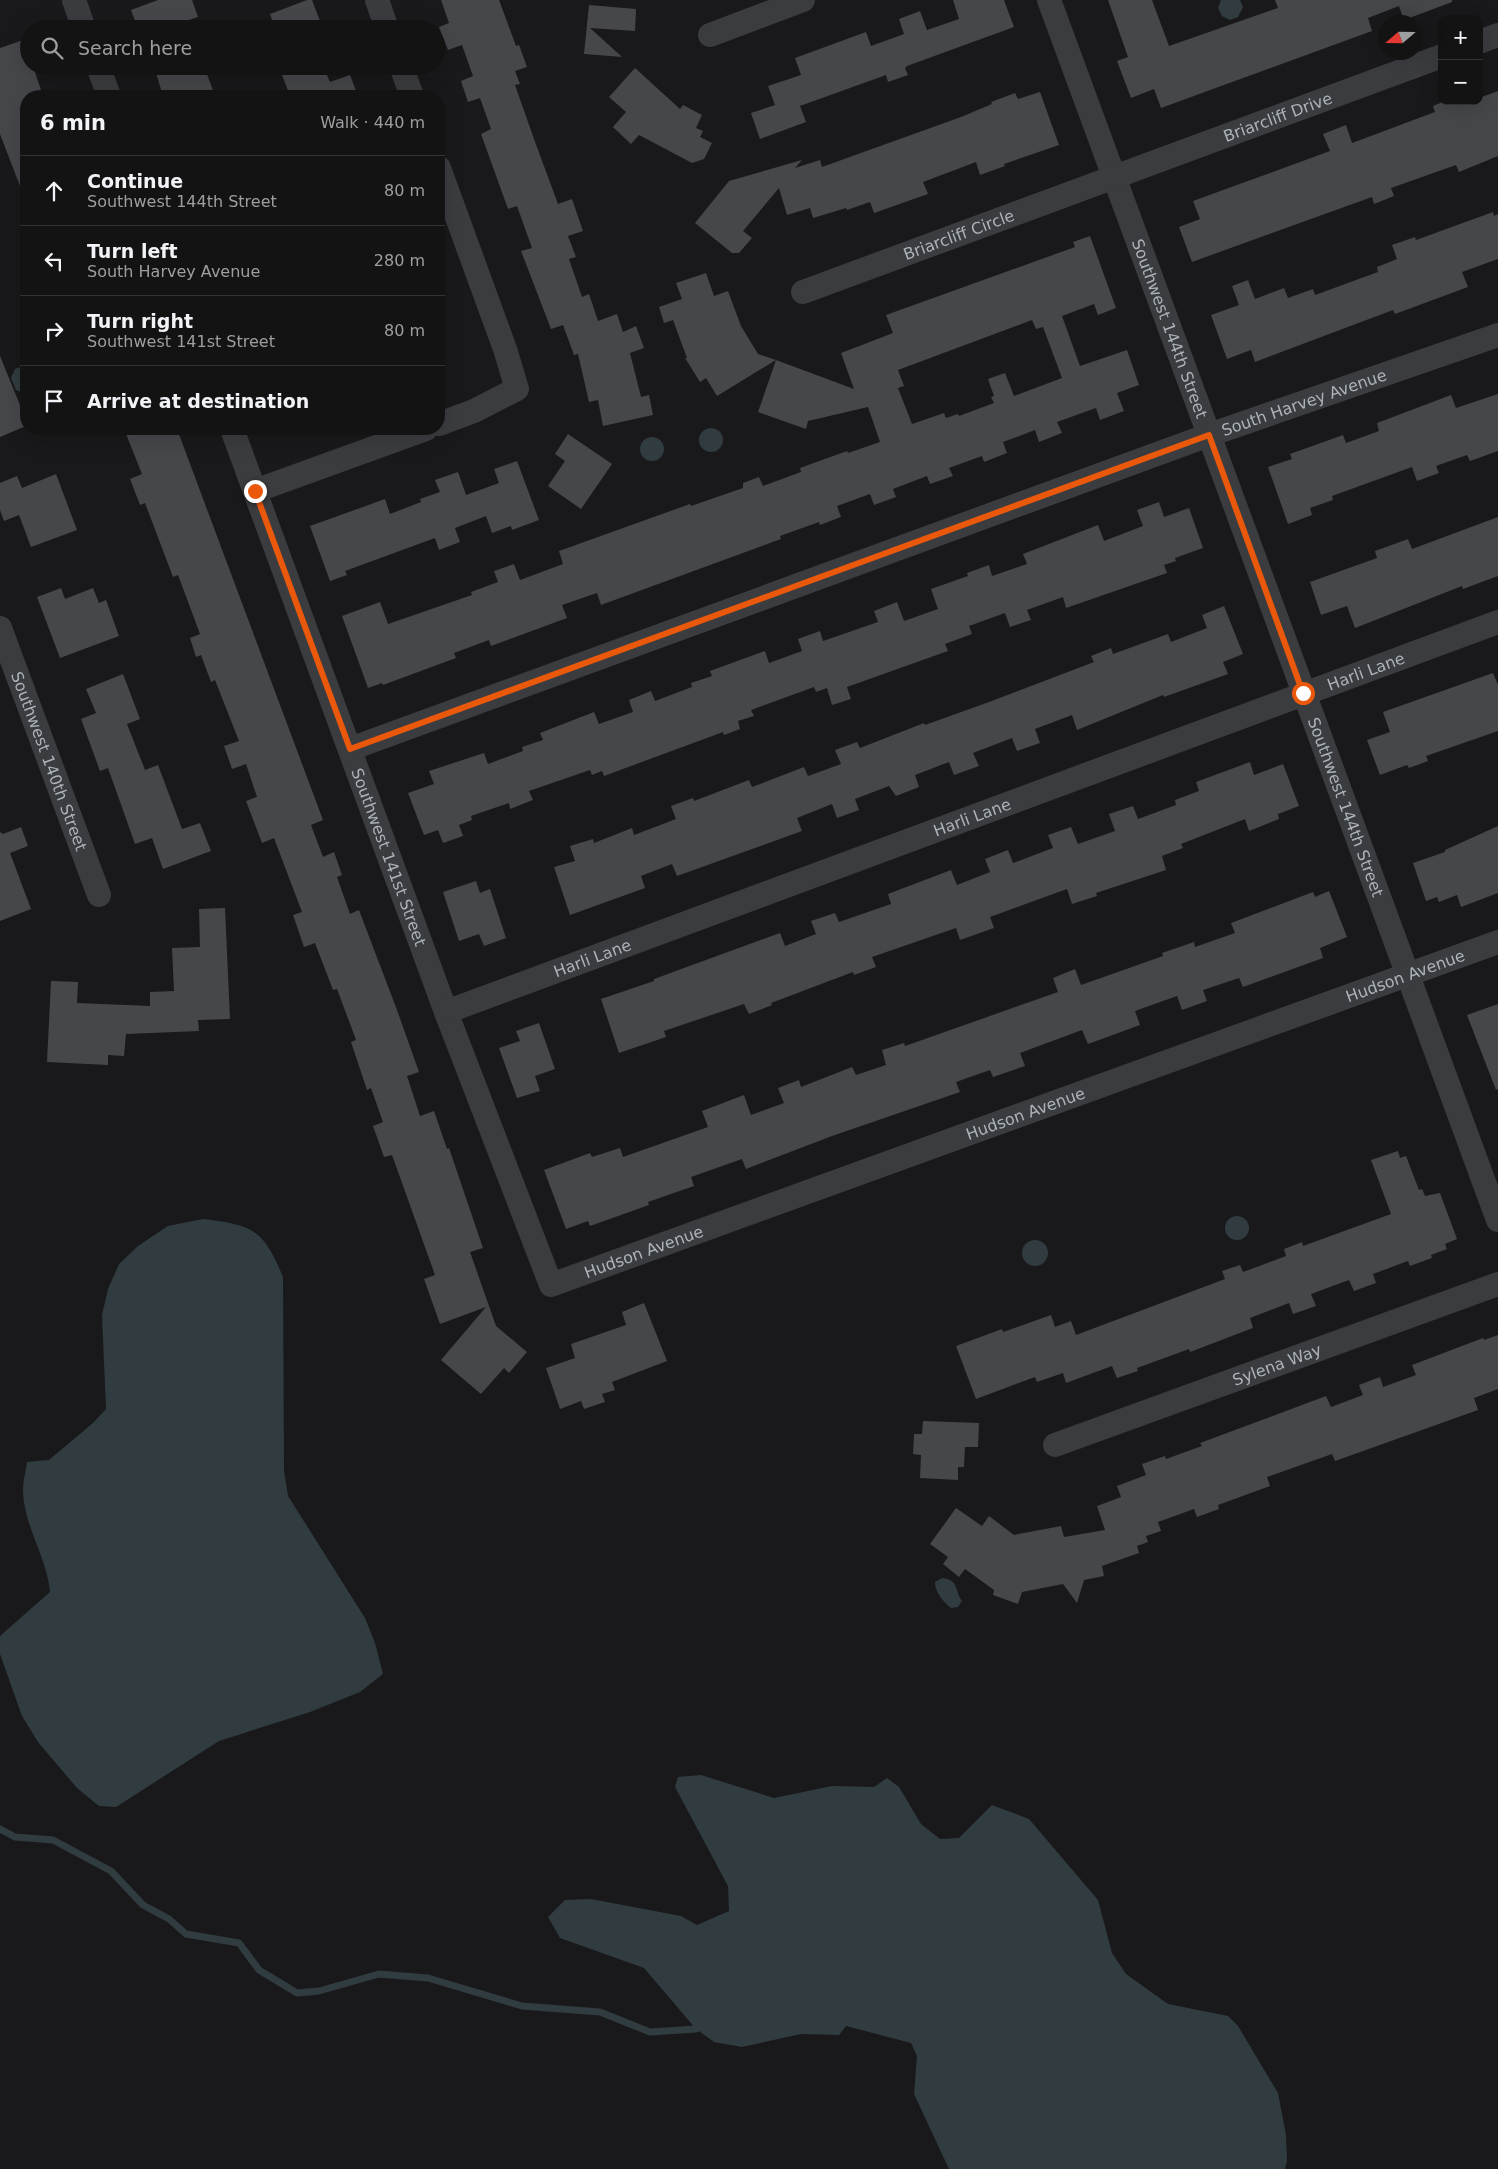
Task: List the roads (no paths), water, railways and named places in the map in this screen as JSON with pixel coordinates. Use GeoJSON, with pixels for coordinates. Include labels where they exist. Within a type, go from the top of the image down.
{"type":"FeatureCollection","features":[{"type":"Feature","properties":{"kind":"street"},"geometry":{"type":"LineString","coordinates":[[74,0],[81,20]]}},
{"type":"Feature","properties":{"kind":"street"},"geometry":{"type":"LineString","coordinates":[[377,0],[384,20]]}},
{"type":"Feature","properties":{"kind":"street"},"geometry":{"type":"LineString","coordinates":[[710,35],[803,0]]}},
{"type":"Feature","properties":{"kind":"street","name":"Southwest 144th Street"},"geometry":{"type":"LineString","coordinates":[[1049,0],[1498,1220]]}},
{"type":"Feature","properties":{"kind":"street"},"geometry":{"type":"LineString","coordinates":[[1483,41],[1498,35]]}},
{"type":"Feature","properties":{"kind":"street","name":"Briarcliff Drive"},"geometry":{"type":"LineString","coordinates":[[1115,177],[1438,57]]}},
{"type":"Feature","properties":{"kind":"street"},"geometry":{"type":"LineString","coordinates":[[101,75],[107,90]]}},
{"type":"Feature","properties":{"kind":"street"},"geometry":{"type":"LineString","coordinates":[[404,75],[410,90]]}},
{"type":"Feature","properties":{"kind":"street","name":"Briarcliff Circle"},"geometry":{"type":"LineString","coordinates":[[804,292],[1115,177]]}},
{"type":"Feature","properties":{"kind":"street"},"geometry":{"type":"LineString","coordinates":[[445,184],[505,349],[517,389],[474,412],[445,422]]}},
{"type":"Feature","properties":{"kind":"street","name":"South Harvey Avenue"},"geometry":{"type":"LineString","coordinates":[[350,749],[1209,435],[1498,335]]}},
{"type":"Feature","properties":{"kind":"street","name":"Southwest 141st Street"},"geometry":{"type":"LineString","coordinates":[[234,435],[446,1012],[551,1284]]}},
{"type":"Feature","properties":{"kind":"street"},"geometry":{"type":"LineString","coordinates":[[255,491],[409,435]]}},
{"type":"Feature","properties":{"kind":"street","name":"Harli Lane"},"geometry":{"type":"LineString","coordinates":[[446,1012],[1498,622]]}},
{"type":"Feature","properties":{"kind":"street","name":"Southwest 140th Street"},"geometry":{"type":"LineString","coordinates":[[0,628],[100,895]]}},
{"type":"Feature","properties":{"kind":"street","name":"Hudson Avenue"},"geometry":{"type":"LineString","coordinates":[[551,1284],[1498,942]]}},
{"type":"Feature","properties":{"kind":"street","name":"Sylena Way"},"geometry":{"type":"LineString","coordinates":[[1055,1445],[1498,1284]]}},
{"type":"Feature","properties":{"kind":"waterway"},"geometry":{"type":"LineString","coordinates":[[0,1829],[15,1837],[53,1840],[111,1871],[143,1905],[169,1919],[186,1934],[239,1943],[259,1970],[297,1993],[319,1991],[379,1974],[428,1978],[522,2006],[600,2012],[650,2032],[696,2029],[703,2023]]}}]}
